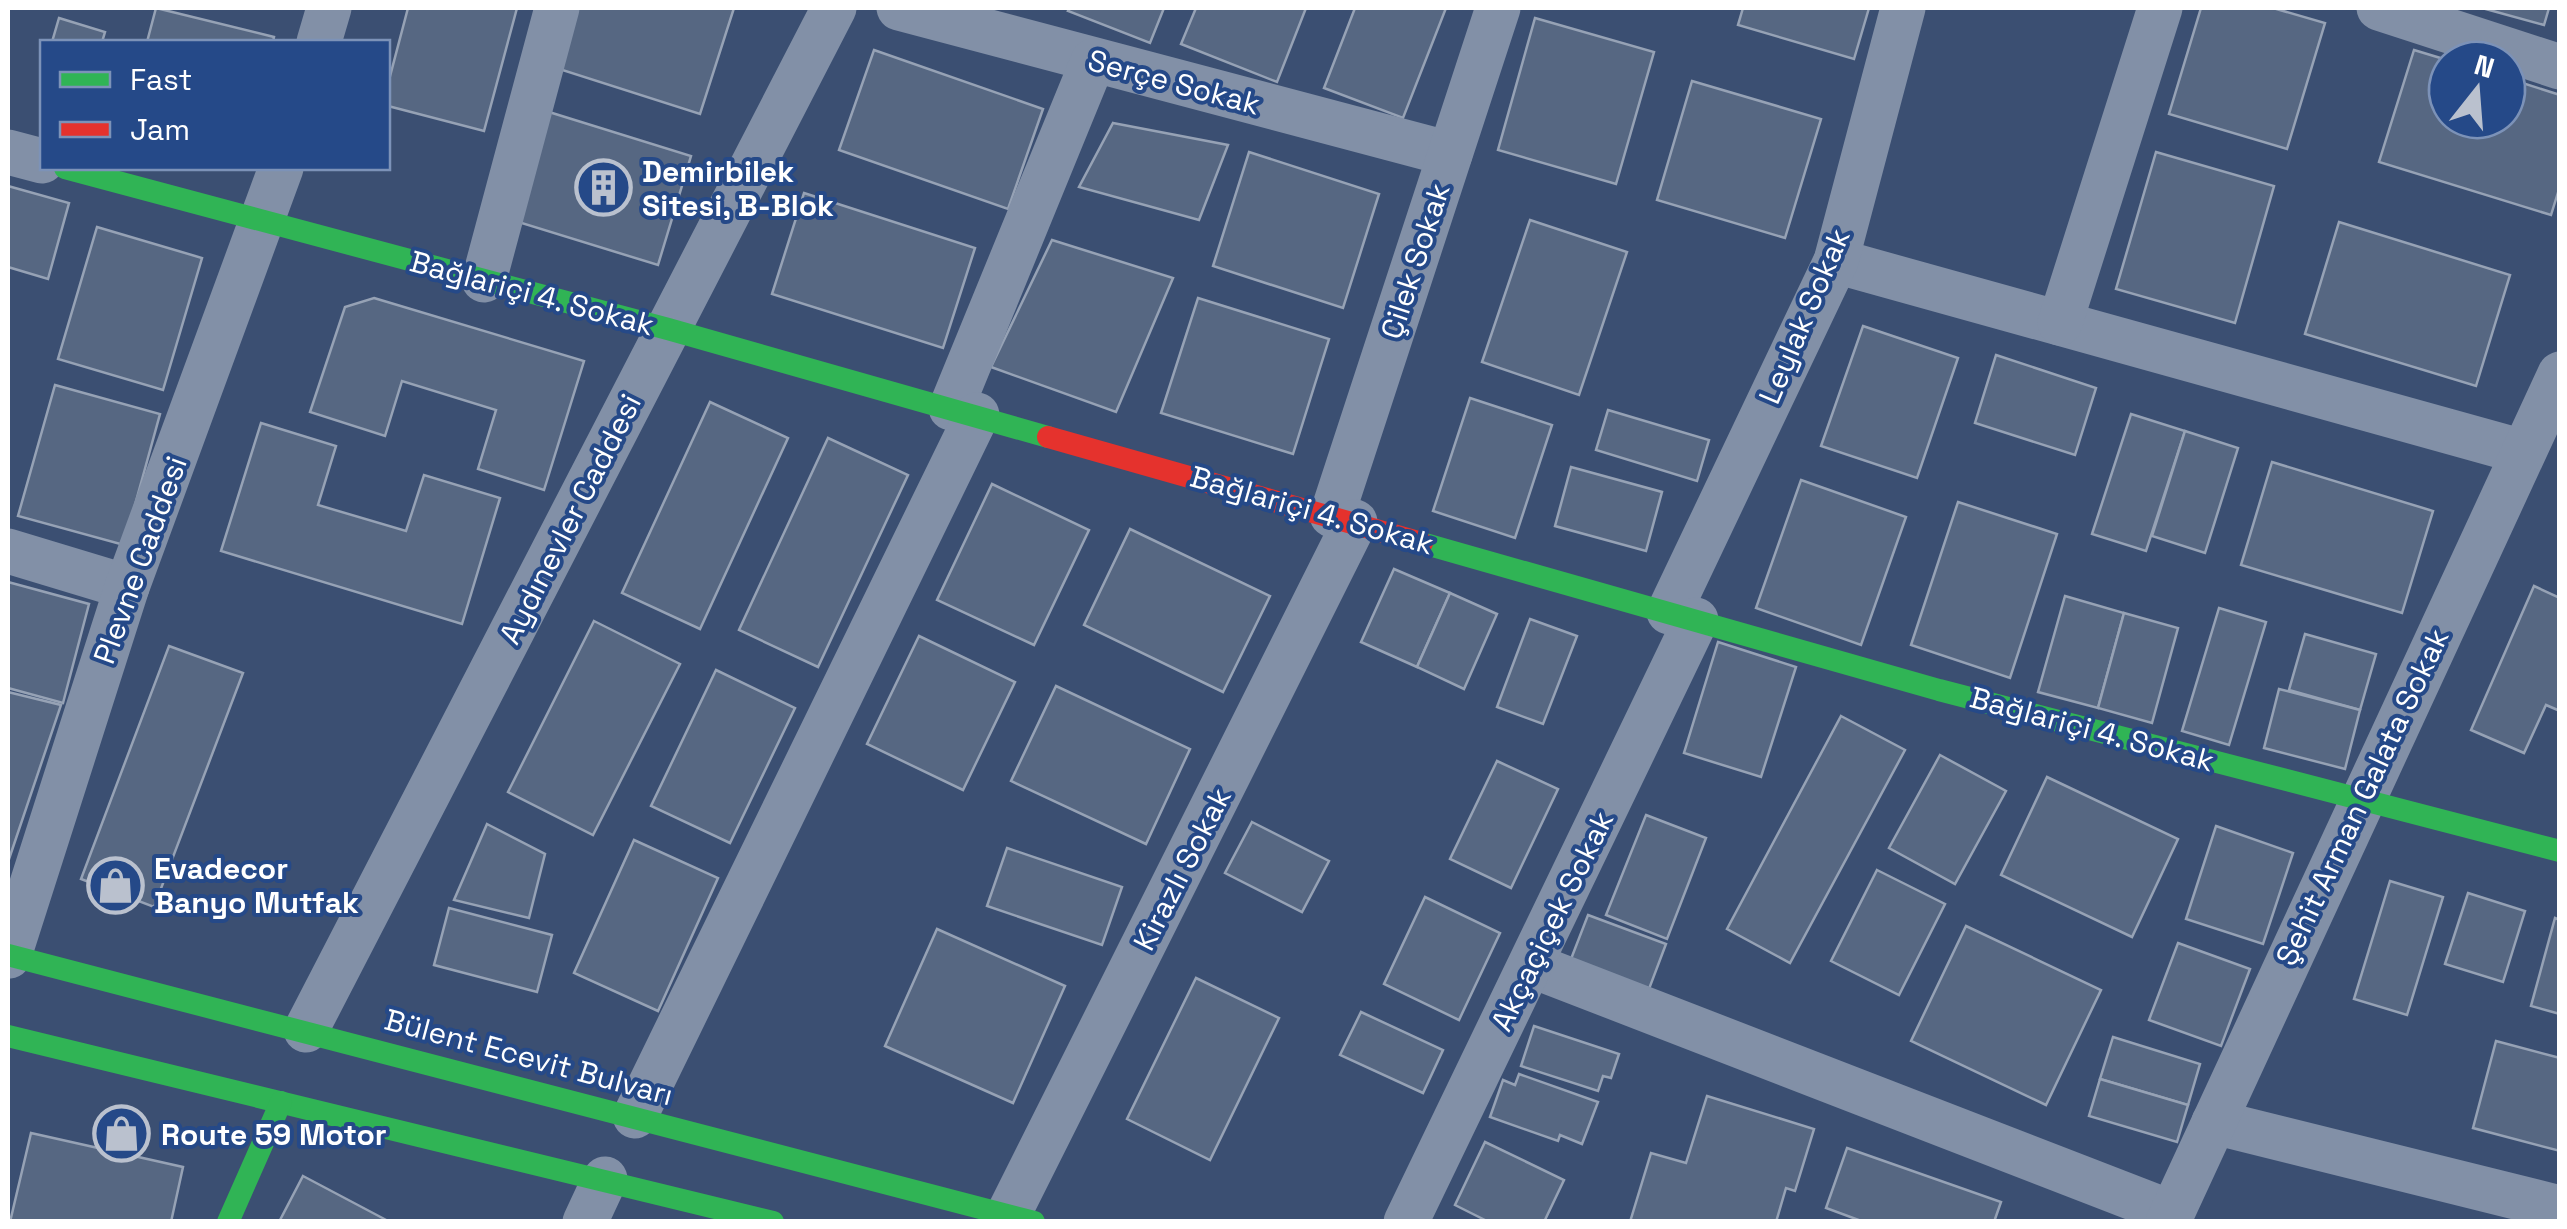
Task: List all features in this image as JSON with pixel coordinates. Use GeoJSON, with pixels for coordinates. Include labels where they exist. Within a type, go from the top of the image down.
{"type":"FeatureCollection","features":[{"type":"Feature","properties":{"kind":"street"},"geometry":{"type":"LineString","coordinates":[[320,40],[329,8]]}},
{"type":"Feature","properties":{"kind":"street"},"geometry":{"type":"LineString","coordinates":[[484,280],[556,8]]}},
{"type":"Feature","properties":{"kind":"street","name":"Aydınevler Caddesi"},"geometry":{"type":"LineString","coordinates":[[306,1030],[834,8]]}},
{"type":"Feature","properties":{"kind":"street","name":"Serçe Sokak"},"geometry":{"type":"LineString","coordinates":[[899,8],[1450,154]]}},
{"type":"Feature","properties":{"kind":"street","name":"Çilek Sokak"},"geometry":{"type":"LineString","coordinates":[[1344,519],[1450,154],[1498,8]]}},
{"type":"Feature","properties":{"kind":"street","name":"Leylak Sokak"},"geometry":{"type":"LineString","coordinates":[[1682,616],[1836,261],[1903,8]]}},
{"type":"Feature","properties":{"kind":"street"},"geometry":{"type":"LineString","coordinates":[[2060,323],[2160,8]]}},
{"type":"Feature","properties":{"kind":"street"},"geometry":{"type":"LineString","coordinates":[[2379,8],[2560,67]]}},
{"type":"Feature","properties":{"kind":"street"},"geometry":{"type":"LineString","coordinates":[[635,1116],[964,411],[1093,60]]}},
{"type":"Feature","properties":{"kind":"street"},"geometry":{"type":"LineString","coordinates":[[8,152],[40,160]]}},
{"type":"Feature","properties":{"kind":"street","name":"Bağlariçi 4. Sokak"},"geometry":{"type":"LineString","coordinates":[[73,170],[668,328],[1940,690],[2560,851]]}},
{"type":"Feature","properties":{"kind":"street","name":"Plevne Caddesi"},"geometry":{"type":"LineString","coordinates":[[8,955],[127,587],[265,222],[280,170]]}},
{"type":"Feature","properties":{"kind":"street"},"geometry":{"type":"LineString","coordinates":[[1836,261],[2060,323],[2540,434]]}},
{"type":"Feature","properties":{"kind":"street","name":"Şehit Arman Galata Sokak"},"geometry":{"type":"LineString","coordinates":[[2170,1217],[2360,799],[2540,434],[2560,374]]}},
{"type":"Feature","properties":{"kind":"street","name":"Kirazlı Sokak"},"geometry":{"type":"LineString","coordinates":[[1021,1218],[1344,519]]}},
{"type":"Feature","properties":{"kind":"street"},"geometry":{"type":"LineString","coordinates":[[8,551],[127,587]]}},
{"type":"Feature","properties":{"kind":"street","name":"Akçaçiçek Sokak"},"geometry":{"type":"LineString","coordinates":[[1406,1222],[1531,965],[1682,616]]}},
{"type":"Feature","properties":{"kind":"street","name":"Bülent Ecevit Bulvarı"},"geometry":{"type":"LineString","coordinates":[[8,955],[1021,1218]]}},
{"type":"Feature","properties":{"kind":"street"},"geometry":{"type":"LineString","coordinates":[[1531,965],[2170,1217]]}},
{"type":"Feature","properties":{"kind":"street"},"geometry":{"type":"LineString","coordinates":[[8,1036],[774,1222]]}},
{"type":"Feature","properties":{"kind":"street"},"geometry":{"type":"LineString","coordinates":[[228,1222],[281,1102]]}},
{"type":"Feature","properties":{"kind":"street"},"geometry":{"type":"LineString","coordinates":[[2214,1122],[2560,1208]]}},
{"type":"Feature","properties":{"kind":"street"},"geometry":{"type":"LineString","coordinates":[[585,1222],[605,1180]]}},
{"type":"Feature","properties":{"kind":"building"},"geometry":{"type":"Polygon","coordinates":[[[156,8],[274,37],[273,40],[148,40],[156,8]]]}},
{"type":"Feature","properties":{"kind":"building"},"geometry":{"type":"Polygon","coordinates":[[[408,8],[517,8],[484,131],[390,107],[390,76],[408,8]]]}},
{"type":"Feature","properties":{"kind":"building"},"geometry":{"type":"Polygon","coordinates":[[[575,8],[734,8],[700,114],[556,68],[575,8]]]}},
{"type":"Feature","properties":{"kind":"building"},"geometry":{"type":"Polygon","coordinates":[[[1164,8],[1150,43],[1068,11],[1164,8]]]}},
{"type":"Feature","properties":{"kind":"building"},"geometry":{"type":"Polygon","coordinates":[[[1196,8],[1306,8],[1277,82],[1181,44],[1196,8]]]}},
{"type":"Feature","properties":{"kind":"building"},"geometry":{"type":"Polygon","coordinates":[[[1355,8],[1446,8],[1403,118],[1324,88],[1355,8]]]}},
{"type":"Feature","properties":{"kind":"building"},"geometry":{"type":"Polygon","coordinates":[[[1743,8],[1869,8],[1854,59],[1738,25],[1743,8]]]}},
{"type":"Feature","properties":{"kind":"building"},"geometry":{"type":"Polygon","coordinates":[[[2201,8],[2273,8],[2325,23],[2287,149],[2169,114],[2201,8]]]}},
{"type":"Feature","properties":{"kind":"building"},"geometry":{"type":"Polygon","coordinates":[[[2482,8],[2549,8],[2544,25],[2482,8]]]}},
{"type":"Feature","properties":{"kind":"building"},"geometry":{"type":"Polygon","coordinates":[[[59,18],[105,32],[103,40],[53,40],[59,18]]]}},
{"type":"Feature","properties":{"kind":"building"},"geometry":{"type":"Polygon","coordinates":[[[1535,18],[1654,52],[1616,184],[1498,150],[1535,18]]]}},
{"type":"Feature","properties":{"kind":"building"},"geometry":{"type":"Polygon","coordinates":[[[874,50],[1043,109],[1008,209],[839,150],[874,50]]]}},
{"type":"Feature","properties":{"kind":"building"},"geometry":{"type":"Polygon","coordinates":[[[2414,50],[2427,54],[2427,140],[2527,140],[2527,84],[2560,95],[2560,186],[2551,215],[2379,162],[2414,50]]]}},
{"type":"Feature","properties":{"kind":"building"},"geometry":{"type":"Polygon","coordinates":[[[1692,81],[1821,119],[1785,238],[1657,200],[1692,81]]]}},
{"type":"Feature","properties":{"kind":"building","name":"Demirbilek Sitesi, B-Blok"},"geometry":{"type":"Polygon","coordinates":[[[549,112],[691,156],[658,265],[515,221],[549,112]]]}},
{"type":"Feature","properties":{"kind":"building"},"geometry":{"type":"Polygon","coordinates":[[[1113,123],[1228,145],[1199,220],[1079,187],[1113,123]]]}},
{"type":"Feature","properties":{"kind":"building"},"geometry":{"type":"Polygon","coordinates":[[[1249,152],[1379,194],[1343,308],[1213,266],[1249,152]]]}},
{"type":"Feature","properties":{"kind":"building"},"geometry":{"type":"Polygon","coordinates":[[[2156,152],[2274,186],[2235,323],[2116,289],[2156,152]]]}},
{"type":"Feature","properties":{"kind":"building"},"geometry":{"type":"Polygon","coordinates":[[[8,186],[69,203],[48,279],[8,267],[8,186]]]}},
{"type":"Feature","properties":{"kind":"building"},"geometry":{"type":"Polygon","coordinates":[[[804,193],[975,248],[943,348],[772,294],[804,193]]]}},
{"type":"Feature","properties":{"kind":"building"},"geometry":{"type":"Polygon","coordinates":[[[1530,220],[1627,252],[1579,395],[1482,362],[1530,220]]]}},
{"type":"Feature","properties":{"kind":"building"},"geometry":{"type":"Polygon","coordinates":[[[2339,222],[2510,275],[2476,386],[2305,334],[2339,222]]]}},
{"type":"Feature","properties":{"kind":"building"},"geometry":{"type":"Polygon","coordinates":[[[97,227],[202,258],[163,390],[58,359],[97,227]]]}},
{"type":"Feature","properties":{"kind":"building"},"geometry":{"type":"Polygon","coordinates":[[[1052,240],[1173,278],[1116,412],[991,367],[1052,240]]]}},
{"type":"Feature","properties":{"kind":"building"},"geometry":{"type":"Polygon","coordinates":[[[374,298],[584,361],[544,490],[478,469],[496,410],[402,381],[385,436],[310,412],[345,307],[374,298]]]}},
{"type":"Feature","properties":{"kind":"building"},"geometry":{"type":"Polygon","coordinates":[[[1198,298],[1329,339],[1293,454],[1161,413],[1198,298]]]}},
{"type":"Feature","properties":{"kind":"building"},"geometry":{"type":"Polygon","coordinates":[[[1863,326],[1958,358],[1917,478],[1821,446],[1863,326]]]}},
{"type":"Feature","properties":{"kind":"building"},"geometry":{"type":"Polygon","coordinates":[[[1996,355],[2096,388],[2075,455],[1975,423],[1996,355]]]}},
{"type":"Feature","properties":{"kind":"building"},"geometry":{"type":"Polygon","coordinates":[[[55,385],[160,414],[124,545],[18,516],[55,385]]]}},
{"type":"Feature","properties":{"kind":"building"},"geometry":{"type":"Polygon","coordinates":[[[1470,398],[1552,425],[1515,538],[1433,511],[1470,398]]]}},
{"type":"Feature","properties":{"kind":"building"},"geometry":{"type":"Polygon","coordinates":[[[710,402],[788,438],[700,629],[622,593],[710,402]]]}},
{"type":"Feature","properties":{"kind":"building"},"geometry":{"type":"Polygon","coordinates":[[[1608,410],[1709,440],[1697,481],[1596,450],[1608,410]]]}},
{"type":"Feature","properties":{"kind":"building"},"geometry":{"type":"Polygon","coordinates":[[[2131,414],[2185,431],[2146,551],[2092,534],[2131,414]]]}},
{"type":"Feature","properties":{"kind":"building"},"geometry":{"type":"Polygon","coordinates":[[[261,423],[336,446],[318,505],[406,531],[424,475],[500,498],[462,624],[221,551],[261,423]]]}},
{"type":"Feature","properties":{"kind":"building"},"geometry":{"type":"Polygon","coordinates":[[[2185,431],[2238,448],[2205,553],[2152,536],[2185,431]]]}},
{"type":"Feature","properties":{"kind":"building"},"geometry":{"type":"Polygon","coordinates":[[[828,438],[908,475],[818,667],[739,630],[828,438]]]}},
{"type":"Feature","properties":{"kind":"building"},"geometry":{"type":"Polygon","coordinates":[[[2272,462],[2433,511],[2402,613],[2241,565],[2272,462]]]}},
{"type":"Feature","properties":{"kind":"building"},"geometry":{"type":"Polygon","coordinates":[[[1571,467],[1662,492],[1646,551],[1555,526],[1571,467]]]}},
{"type":"Feature","properties":{"kind":"building"},"geometry":{"type":"Polygon","coordinates":[[[1801,480],[1906,517],[1861,645],[1756,608],[1801,480]]]}},
{"type":"Feature","properties":{"kind":"building"},"geometry":{"type":"Polygon","coordinates":[[[992,484],[1089,530],[1034,645],[937,600],[992,484]]]}},
{"type":"Feature","properties":{"kind":"building"},"geometry":{"type":"Polygon","coordinates":[[[1958,502],[2057,534],[2010,678],[1911,645],[1958,502]]]}},
{"type":"Feature","properties":{"kind":"building"},"geometry":{"type":"Polygon","coordinates":[[[1130,529],[1270,596],[1223,692],[1084,625],[1130,529]]]}},
{"type":"Feature","properties":{"kind":"building"},"geometry":{"type":"Polygon","coordinates":[[[1394,569],[1450,593],[1417,667],[1361,642],[1394,569]]]}},
{"type":"Feature","properties":{"kind":"building"},"geometry":{"type":"Polygon","coordinates":[[[8,582],[89,604],[63,703],[8,688],[8,582]]]}},
{"type":"Feature","properties":{"kind":"building"},"geometry":{"type":"Polygon","coordinates":[[[2534,586],[2560,598],[2560,711],[2546,705],[2524,753],[2471,730],[2534,586]]]}},
{"type":"Feature","properties":{"kind":"building"},"geometry":{"type":"Polygon","coordinates":[[[1450,593],[1497,614],[1464,689],[1417,667],[1450,593]]]}},
{"type":"Feature","properties":{"kind":"building"},"geometry":{"type":"Polygon","coordinates":[[[2065,596],[2124,613],[2098,708],[2038,692],[2065,596]]]}},
{"type":"Feature","properties":{"kind":"building"},"geometry":{"type":"Polygon","coordinates":[[[2219,608],[2266,622],[2229,745],[2182,731],[2219,608]]]}},
{"type":"Feature","properties":{"kind":"building"},"geometry":{"type":"Polygon","coordinates":[[[2124,613],[2178,628],[2152,723],[2098,708],[2124,613]]]}},
{"type":"Feature","properties":{"kind":"building"},"geometry":{"type":"Polygon","coordinates":[[[1530,619],[1577,636],[1543,724],[1497,707],[1530,619]]]}},
{"type":"Feature","properties":{"kind":"building"},"geometry":{"type":"Polygon","coordinates":[[[594,621],[680,664],[593,835],[508,792],[594,621]]]}},
{"type":"Feature","properties":{"kind":"building"},"geometry":{"type":"Polygon","coordinates":[[[2305,634],[2376,654],[2360,710],[2289,690],[2305,634]]]}},
{"type":"Feature","properties":{"kind":"building"},"geometry":{"type":"Polygon","coordinates":[[[919,636],[1015,682],[963,790],[867,744],[919,636]]]}},
{"type":"Feature","properties":{"kind":"building"},"geometry":{"type":"Polygon","coordinates":[[[1718,642],[1796,667],[1761,777],[1684,753],[1718,642]]]}},
{"type":"Feature","properties":{"kind":"building"},"geometry":{"type":"Polygon","coordinates":[[[169,646],[243,673],[154,907],[81,879],[169,646]]]}},
{"type":"Feature","properties":{"kind":"building"},"geometry":{"type":"Polygon","coordinates":[[[716,670],[795,708],[730,843],[651,806],[716,670]]]}},
{"type":"Feature","properties":{"kind":"building"},"geometry":{"type":"Polygon","coordinates":[[[1056,686],[1190,749],[1146,844],[1011,781],[1056,686]]]}},
{"type":"Feature","properties":{"kind":"building"},"geometry":{"type":"Polygon","coordinates":[[[2279,689],[2360,710],[2345,769],[2264,748],[2279,689]]]}},
{"type":"Feature","properties":{"kind":"building"},"geometry":{"type":"Polygon","coordinates":[[[8,692],[61,705],[8,862],[8,692]]]}},
{"type":"Feature","properties":{"kind":"building"},"geometry":{"type":"Polygon","coordinates":[[[1841,716],[1905,750],[1790,963],[1727,929],[1841,716]]]}},
{"type":"Feature","properties":{"kind":"building"},"geometry":{"type":"Polygon","coordinates":[[[1940,755],[2006,791],[1955,884],[1889,848],[1940,755]]]}},
{"type":"Feature","properties":{"kind":"building"},"geometry":{"type":"Polygon","coordinates":[[[1497,761],[1558,789],[1511,888],[1450,859],[1497,761]]]}},
{"type":"Feature","properties":{"kind":"building"},"geometry":{"type":"Polygon","coordinates":[[[2047,777],[2178,839],[2132,937],[2001,875],[2047,777]]]}},
{"type":"Feature","properties":{"kind":"building"},"geometry":{"type":"Polygon","coordinates":[[[1646,815],[1706,838],[1667,939],[1606,915],[1646,815]]]}},
{"type":"Feature","properties":{"kind":"building"},"geometry":{"type":"Polygon","coordinates":[[[1252,822],[1329,861],[1302,912],[1225,873],[1252,822]]]}},
{"type":"Feature","properties":{"kind":"building"},"geometry":{"type":"Polygon","coordinates":[[[487,824],[545,854],[529,918],[454,900],[487,824]]]}},
{"type":"Feature","properties":{"kind":"building"},"geometry":{"type":"Polygon","coordinates":[[[2216,826],[2293,853],[2263,944],[2186,919],[2216,826]]]}},
{"type":"Feature","properties":{"kind":"building"},"geometry":{"type":"Polygon","coordinates":[[[634,840],[718,878],[658,1011],[574,973],[634,840]]]}},
{"type":"Feature","properties":{"kind":"building"},"geometry":{"type":"Polygon","coordinates":[[[1007,848],[1122,887],[1102,945],[987,906],[1007,848]]]}},
{"type":"Feature","properties":{"kind":"building"},"geometry":{"type":"Polygon","coordinates":[[[1877,870],[1945,904],[1899,995],[1831,961],[1877,870]]]}},
{"type":"Feature","properties":{"kind":"building"},"geometry":{"type":"Polygon","coordinates":[[[2390,881],[2443,897],[2407,1015],[2354,999],[2390,881]]]}},
{"type":"Feature","properties":{"kind":"building"},"geometry":{"type":"Polygon","coordinates":[[[2468,893],[2525,911],[2503,982],[2445,964],[2468,893]]]}},
{"type":"Feature","properties":{"kind":"building"},"geometry":{"type":"Polygon","coordinates":[[[1425,897],[1500,933],[1459,1020],[1384,984],[1425,897]]]}},
{"type":"Feature","properties":{"kind":"building"},"geometry":{"type":"Polygon","coordinates":[[[449,908],[552,935],[537,992],[434,965],[449,908]]]}},
{"type":"Feature","properties":{"kind":"building"},"geometry":{"type":"Polygon","coordinates":[[[1588,915],[1666,944],[1649,989],[1571,959],[1588,915]]]}},
{"type":"Feature","properties":{"kind":"building"},"geometry":{"type":"Polygon","coordinates":[[[2555,918],[2560,920],[2560,1014],[2531,1006],[2555,918]]]}},
{"type":"Feature","properties":{"kind":"building"},"geometry":{"type":"Polygon","coordinates":[[[1966,926],[2101,990],[2046,1105],[1911,1041],[1966,926]]]}},
{"type":"Feature","properties":{"kind":"building"},"geometry":{"type":"Polygon","coordinates":[[[937,929],[1065,986],[1013,1103],[885,1046],[937,929]]]}},
{"type":"Feature","properties":{"kind":"building"},"geometry":{"type":"Polygon","coordinates":[[[2178,943],[2250,969],[2221,1046],[2149,1020],[2178,943]]]}},
{"type":"Feature","properties":{"kind":"building"},"geometry":{"type":"Polygon","coordinates":[[[1196,978],[1279,1018],[1210,1160],[1127,1119],[1196,978]]]}},
{"type":"Feature","properties":{"kind":"building"},"geometry":{"type":"Polygon","coordinates":[[[1361,1012],[1443,1050],[1423,1093],[1340,1055],[1361,1012]]]}},
{"type":"Feature","properties":{"kind":"building"},"geometry":{"type":"Polygon","coordinates":[[[1534,1026],[1619,1054],[1611,1078],[1603,1076],[1598,1091],[1521,1066],[1534,1026]]]}},
{"type":"Feature","properties":{"kind":"building"},"geometry":{"type":"Polygon","coordinates":[[[2113,1037],[2200,1064],[2188,1105],[2100,1079],[2113,1037]]]}},
{"type":"Feature","properties":{"kind":"building"},"geometry":{"type":"Polygon","coordinates":[[[2496,1041],[2560,1058],[2560,1151],[2473,1128],[2496,1041]]]}},
{"type":"Feature","properties":{"kind":"building"},"geometry":{"type":"Polygon","coordinates":[[[1519,1074],[1598,1102],[1582,1144],[1560,1135],[1558,1141],[1490,1117],[1503,1080],[1515,1085],[1519,1074]]]}},
{"type":"Feature","properties":{"kind":"building"},"geometry":{"type":"Polygon","coordinates":[[[2100,1079],[2188,1105],[2177,1142],[2089,1116],[2100,1079]]]}},
{"type":"Feature","properties":{"kind":"building"},"geometry":{"type":"Polygon","coordinates":[[[1707,1096],[1814,1129],[1795,1191],[1786,1188],[1776,1222],[1630,1222],[1651,1153],[1686,1163],[1707,1096]]]}},
{"type":"Feature","properties":{"kind":"building"},"geometry":{"type":"Polygon","coordinates":[[[31,1133],[183,1167],[171,1222],[10,1222],[31,1133]]]}},
{"type":"Feature","properties":{"kind":"building"},"geometry":{"type":"Polygon","coordinates":[[[1485,1142],[1564,1180],[1544,1222],[1489,1222],[1455,1205],[1485,1142]]]}},
{"type":"Feature","properties":{"kind":"building"},"geometry":{"type":"Polygon","coordinates":[[[1847,1148],[2001,1202],[1994,1222],[1864,1222],[1826,1208],[1847,1148]]]}},
{"type":"Feature","properties":{"kind":"building"},"geometry":{"type":"Polygon","coordinates":[[[303,1176],[390,1222],[279,1222],[303,1176]]]}},
{"type":"Feature","properties":{"kind":"traffic: fast"},"geometry":{"type":"LineString","coordinates":[[72,170],[668,329],[1048,437]]}},
{"type":"Feature","properties":{"kind":"traffic: fast"},"geometry":{"type":"LineString","coordinates":[[1422,543],[1939,690],[2560,851]]}},
{"type":"Feature","properties":{"kind":"traffic: fast"},"geometry":{"type":"LineString","coordinates":[[8,955],[1034,1222]]}},
{"type":"Feature","properties":{"kind":"traffic: fast"},"geometry":{"type":"LineString","coordinates":[[8,1036],[773,1222]]}},
{"type":"Feature","properties":{"kind":"traffic: fast"},"geometry":{"type":"LineString","coordinates":[[228,1222],[281,1102]]}},
{"type":"Feature","properties":{"kind":"traffic: jam"},"geometry":{"type":"LineString","coordinates":[[1048,437],[1422,543]]}},
{"type":"Feature","properties":{"kind":"place","name":"Demirbilek Sitesi, B-Blok"},"geometry":{"type":"Point","coordinates":[603,188]}},
{"type":"Feature","properties":{"kind":"place","name":"Evadecor Banyo Mutfak"},"geometry":{"type":"Point","coordinates":[115,885]}},
{"type":"Feature","properties":{"kind":"place","name":"Route 59 Motor"},"geometry":{"type":"Point","coordinates":[122,1134]}}]}
